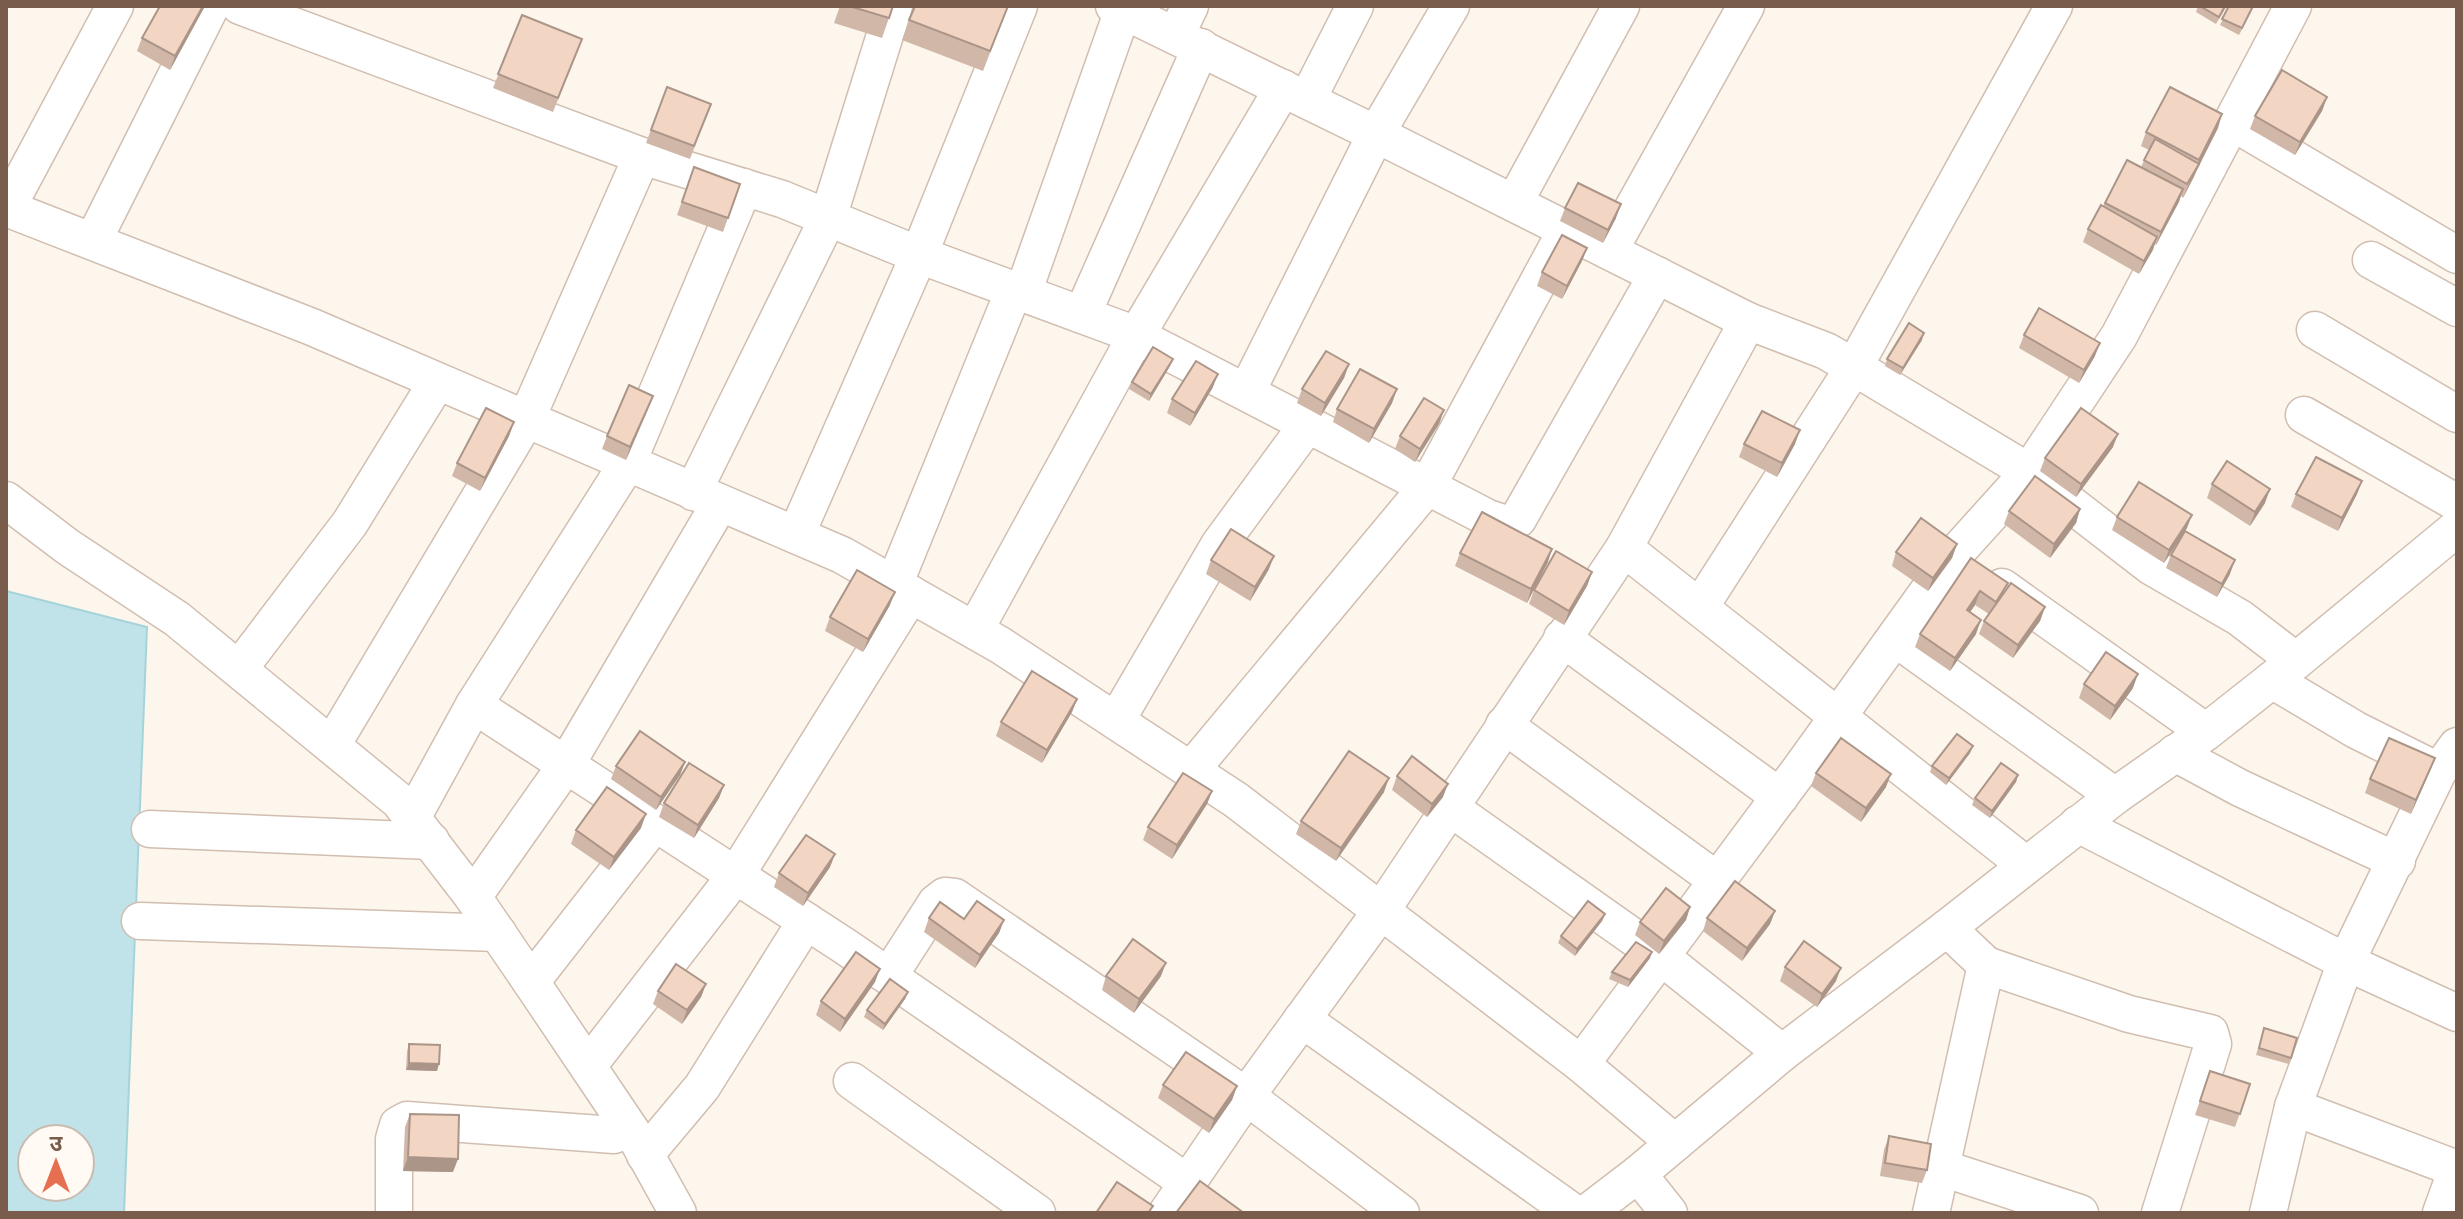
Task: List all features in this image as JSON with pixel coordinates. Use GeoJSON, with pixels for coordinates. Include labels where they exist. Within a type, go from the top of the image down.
{"type":"FeatureCollection","features":[{"type":"Feature","properties":{"kind":"street"},"geometry":{"type":"LineString","coordinates":[[115,6],[6,208],[312,327],[842,555],[975,630],[1236,800],[1581,1064],[1675,1143]]}},
{"type":"Feature","properties":{"kind":"street"},"geometry":{"type":"LineString","coordinates":[[93,241],[211,6]]}},
{"type":"Feature","properties":{"kind":"street"},"geometry":{"type":"LineString","coordinates":[[240,6],[642,156],[744,187],[1136,336],[1488,518],[1506,524],[1518,519],[1657,275]]}},
{"type":"Feature","properties":{"kind":"street"},"geometry":{"type":"LineString","coordinates":[[473,897],[566,765],[707,497],[828,218],[894,6]]}},
{"type":"Feature","properties":{"kind":"street"},"geometry":{"type":"LineString","coordinates":[[796,535],[919,255],[1019,6]]}},
{"type":"Feature","properties":{"kind":"street"},"geometry":{"type":"LineString","coordinates":[[975,630],[1136,336],[1355,6]]}},
{"type":"Feature","properties":{"kind":"street"},"geometry":{"type":"LineString","coordinates":[[1247,391],[1376,134],[1451,6]]}},
{"type":"Feature","properties":{"kind":"street"},"geometry":{"type":"LineString","coordinates":[[1514,203],[1621,6]]}},
{"type":"Feature","properties":{"kind":"street"},"geometry":{"type":"LineString","coordinates":[[1609,251],[1746,6]]}},
{"type":"Feature","properties":{"kind":"street"},"geometry":{"type":"LineString","coordinates":[[1700,607],[1854,367],[2054,6]]}},
{"type":"Feature","properties":{"kind":"street"},"geometry":{"type":"LineString","coordinates":[[1581,1064],[1780,797],[1955,554],[2029,472],[2119,336],[2293,6]]}},
{"type":"Feature","properties":{"kind":"street"},"geometry":{"type":"LineString","coordinates":[[588,1066],[736,875],[902,589],[1018,292],[1118,8],[1189,29],[1295,94],[1748,321],[1826,351],[2029,472],[2152,567],[2240,618],[2284,671],[2356,730],[2451,766],[2397,861],[2346,962],[2293,1107],[2268,1213]]}},
{"type":"Feature","properties":{"kind":"street"},"geometry":{"type":"LineString","coordinates":[[1082,315],[1189,29]]}},
{"type":"Feature","properties":{"kind":"street"},"geometry":{"type":"LineString","coordinates":[[2232,122],[2457,255]]}},
{"type":"Feature","properties":{"kind":"street"},"geometry":{"type":"LineString","coordinates":[[332,745],[526,420],[642,156]]}},
{"type":"Feature","properties":{"kind":"street"},"geometry":{"type":"LineString","coordinates":[[422,828],[474,705],[627,464],[744,187]]}},
{"type":"Feature","properties":{"kind":"street"},"geometry":{"type":"LineString","coordinates":[[1191,770],[1427,487],[1567,229]]}},
{"type":"Feature","properties":{"kind":"street"},"geometry":{"type":"LineString","coordinates":[[2371,260],[2457,308]]}},
{"type":"Feature","properties":{"kind":"street"},"geometry":{"type":"LineString","coordinates":[[1167,1213],[1246,1096],[1381,911],[1624,548],[1748,321]]}},
{"type":"Feature","properties":{"kind":"street"},"geometry":{"type":"LineString","coordinates":[[2315,330],[2457,414]]}},
{"type":"Feature","properties":{"kind":"street"},"geometry":{"type":"LineString","coordinates":[[239,669],[350,523],[437,382]]}},
{"type":"Feature","properties":{"kind":"street"},"geometry":{"type":"LineString","coordinates":[[2304,415],[2457,503]]}},
{"type":"Feature","properties":{"kind":"street"},"geometry":{"type":"LineString","coordinates":[[1116,721],[1219,545],[1308,424]]}},
{"type":"Feature","properties":{"kind":"street"},"geometry":{"type":"LineString","coordinates":[[6,500],[68,547],[177,619],[399,801],[498,933],[588,1066],[678,1213]]}},
{"type":"Feature","properties":{"kind":"street"},"geometry":{"type":"LineString","coordinates":[[1587,1213],[1782,1053],[2078,824],[2206,732],[2284,671],[2457,528]]}},
{"type":"Feature","properties":{"kind":"street"},"geometry":{"type":"LineString","coordinates":[[1624,548],[2026,865]]}},
{"type":"Feature","properties":{"kind":"street"},"geometry":{"type":"LineString","coordinates":[[1955,554],[2206,732]]}},
{"type":"Feature","properties":{"kind":"street"},"geometry":{"type":"LineString","coordinates":[[1562,638],[1780,797]]}},
{"type":"Feature","properties":{"kind":"street"},"geometry":{"type":"LineString","coordinates":[[1895,638],[2115,796]]}},
{"type":"Feature","properties":{"kind":"street"},"geometry":{"type":"LineString","coordinates":[[474,705],[889,976],[1188,1183]]}},
{"type":"Feature","properties":{"kind":"street"},"geometry":{"type":"LineString","coordinates":[[1504,725],[1718,881]]}},
{"type":"Feature","properties":{"kind":"street"},"geometry":{"type":"LineString","coordinates":[[2175,753],[2240,788],[2397,861]]}},
{"type":"Feature","properties":{"kind":"street"},"geometry":{"type":"LineString","coordinates":[[1449,807],[1660,956],[1782,1053]]}},
{"type":"Feature","properties":{"kind":"street"},"geometry":{"type":"LineString","coordinates":[[531,982],[655,823]]}},
{"type":"Feature","properties":{"kind":"street"},"geometry":{"type":"LineString","coordinates":[[2078,824],[2346,962],[2457,1013]]}},
{"type":"Feature","properties":{"kind":"street"},"geometry":{"type":"LineString","coordinates":[[150,829],[422,828]]}},
{"type":"Feature","properties":{"kind":"street"},"geometry":{"type":"LineString","coordinates":[[889,976],[936,903],[945,896],[955,897],[1246,1096],[1401,1213]]}},
{"type":"Feature","properties":{"kind":"street"},"geometry":{"type":"LineString","coordinates":[[140,921],[498,933]]}},
{"type":"Feature","properties":{"kind":"street"},"geometry":{"type":"LineString","coordinates":[[645,1155],[702,1087],[806,921]]}},
{"type":"Feature","properties":{"kind":"street"},"geometry":{"type":"LineString","coordinates":[[1947,928],[1986,965],[2129,1014],[2210,1033],[2213,1044],[2160,1213]]}},
{"type":"Feature","properties":{"kind":"street"},"geometry":{"type":"LineString","coordinates":[[1931,1213],[1986,965]]}},
{"type":"Feature","properties":{"kind":"street"},"geometry":{"type":"LineString","coordinates":[[1302,1019],[1574,1213]]}},
{"type":"Feature","properties":{"kind":"street"},"geometry":{"type":"LineString","coordinates":[[852,1081],[1037,1213]]}},
{"type":"Feature","properties":{"kind":"street"},"geometry":{"type":"LineString","coordinates":[[2293,1107],[2457,1169],[2441,1213]]}},
{"type":"Feature","properties":{"kind":"street"},"geometry":{"type":"LineString","coordinates":[[394,1213],[394,1139],[398,1125],[407,1120],[614,1135]]}},
{"type":"Feature","properties":{"kind":"street"},"geometry":{"type":"LineString","coordinates":[[1942,1168],[2080,1213]]}},
{"type":"Feature","properties":{"kind":"street"},"geometry":{"type":"LineString","coordinates":[[1638,1174],[1669,1213]]}},
{"type":"Feature","properties":{"kind":"water"},"geometry":{"type":"Polygon","coordinates":[[[6,591],[147,627],[124,1213],[6,1213],[6,591]]]}},
{"type":"Feature","properties":{"kind":"building"},"geometry":{"type":"Polygon","coordinates":[[[160,6],[203,6],[175,56],[142,38],[160,6]]]}},
{"type":"Feature","properties":{"kind":"building"},"geometry":{"type":"Polygon","coordinates":[[[849,6],[893,6],[889,18],[849,6]]]}},
{"type":"Feature","properties":{"kind":"building"},"geometry":{"type":"Polygon","coordinates":[[[915,6],[1008,6],[990,51],[909,20],[915,6]]]}},
{"type":"Feature","properties":{"kind":"building"},"geometry":{"type":"Polygon","coordinates":[[[2200,6],[2225,6],[2219,17],[2200,6]]]}},
{"type":"Feature","properties":{"kind":"building"},"geometry":{"type":"Polygon","coordinates":[[[2229,6],[2253,6],[2242,28],[2222,19],[2229,6]]]}},
{"type":"Feature","properties":{"kind":"building"},"geometry":{"type":"Polygon","coordinates":[[[522,15],[582,39],[558,98],[498,74],[522,15]]]}},
{"type":"Feature","properties":{"kind":"building"},"geometry":{"type":"Polygon","coordinates":[[[2282,70],[2327,97],[2300,142],[2255,116],[2282,70]]]}},
{"type":"Feature","properties":{"kind":"building"},"geometry":{"type":"Polygon","coordinates":[[[667,87],[711,104],[694,146],[651,130],[667,87]]]}},
{"type":"Feature","properties":{"kind":"building"},"geometry":{"type":"Polygon","coordinates":[[[2170,87],[2222,114],[2199,160],[2146,132],[2170,87]]]}},
{"type":"Feature","properties":{"kind":"building"},"geometry":{"type":"Polygon","coordinates":[[[2155,139],[2199,164],[2187,184],[2144,160],[2155,139]]]}},
{"type":"Feature","properties":{"kind":"building"},"geometry":{"type":"Polygon","coordinates":[[[2127,160],[2183,189],[2161,232],[2105,203],[2127,160]]]}},
{"type":"Feature","properties":{"kind":"building"},"geometry":{"type":"Polygon","coordinates":[[[694,167],[740,184],[728,218],[682,202],[694,167]]]}},
{"type":"Feature","properties":{"kind":"building"},"geometry":{"type":"Polygon","coordinates":[[[1578,183],[1621,204],[1608,230],[1565,208],[1578,183]]]}},
{"type":"Feature","properties":{"kind":"building"},"geometry":{"type":"Polygon","coordinates":[[[2101,205],[2157,237],[2144,261],[2088,229],[2101,205]]]}},
{"type":"Feature","properties":{"kind":"building"},"geometry":{"type":"Polygon","coordinates":[[[1562,235],[1587,248],[1567,286],[1542,272],[1562,235]]]}},
{"type":"Feature","properties":{"kind":"building"},"geometry":{"type":"Polygon","coordinates":[[[2039,308],[2100,343],[2084,370],[2024,335],[2039,308]]]}},
{"type":"Feature","properties":{"kind":"building"},"geometry":{"type":"Polygon","coordinates":[[[1909,323],[1924,333],[1903,368],[1887,359],[1909,323]]]}},
{"type":"Feature","properties":{"kind":"building"},"geometry":{"type":"Polygon","coordinates":[[[1153,347],[1173,359],[1151,394],[1132,382],[1153,347]]]}},
{"type":"Feature","properties":{"kind":"building"},"geometry":{"type":"Polygon","coordinates":[[[1326,351],[1349,364],[1325,403],[1302,389],[1326,351]]]}},
{"type":"Feature","properties":{"kind":"building"},"geometry":{"type":"Polygon","coordinates":[[[1196,361],[1218,374],[1195,413],[1172,399],[1196,361]]]}},
{"type":"Feature","properties":{"kind":"building"},"geometry":{"type":"Polygon","coordinates":[[[1360,369],[1397,389],[1374,429],[1337,409],[1360,369]]]}},
{"type":"Feature","properties":{"kind":"building"},"geometry":{"type":"Polygon","coordinates":[[[629,385],[653,396],[630,447],[607,436],[629,385]]]}},
{"type":"Feature","properties":{"kind":"building"},"geometry":{"type":"Polygon","coordinates":[[[1424,398],[1444,410],[1420,449],[1400,436],[1424,398]]]}},
{"type":"Feature","properties":{"kind":"building"},"geometry":{"type":"Polygon","coordinates":[[[486,408],[514,422],[485,478],[457,463],[486,408]]]}},
{"type":"Feature","properties":{"kind":"building"},"geometry":{"type":"Polygon","coordinates":[[[2081,408],[2118,434],[2081,484],[2045,458],[2081,408]]]}},
{"type":"Feature","properties":{"kind":"building"},"geometry":{"type":"Polygon","coordinates":[[[1762,411],[1800,430],[1782,463],[1744,444],[1762,411]]]}},
{"type":"Feature","properties":{"kind":"building"},"geometry":{"type":"Polygon","coordinates":[[[2316,457],[2362,481],[2342,518],[2296,494],[2316,457]]]}},
{"type":"Feature","properties":{"kind":"building"},"geometry":{"type":"Polygon","coordinates":[[[2227,461],[2270,489],[2255,512],[2212,484],[2227,461]]]}},
{"type":"Feature","properties":{"kind":"building"},"geometry":{"type":"Polygon","coordinates":[[[2035,476],[2080,509],[2054,544],[2009,511],[2035,476]]]}},
{"type":"Feature","properties":{"kind":"building"},"geometry":{"type":"Polygon","coordinates":[[[2139,482],[2192,515],[2169,550],[2117,517],[2139,482]]]}},
{"type":"Feature","properties":{"kind":"building"},"geometry":{"type":"Polygon","coordinates":[[[1482,512],[1552,549],[1531,589],[1460,553],[1482,512]]]}},
{"type":"Feature","properties":{"kind":"building"},"geometry":{"type":"Polygon","coordinates":[[[1921,518],[1957,544],[1933,578],[1896,552],[1921,518]]]}},
{"type":"Feature","properties":{"kind":"building"},"geometry":{"type":"Polygon","coordinates":[[[1231,529],[1274,556],[1255,587],[1211,560],[1231,529]]]}},
{"type":"Feature","properties":{"kind":"building"},"geometry":{"type":"Polygon","coordinates":[[[2185,531],[2235,560],[2222,584],[2171,555],[2185,531]]]}},
{"type":"Feature","properties":{"kind":"building"},"geometry":{"type":"Polygon","coordinates":[[[1556,551],[1592,572],[1569,611],[1534,590],[1556,551]]]}},
{"type":"Feature","properties":{"kind":"building"},"geometry":{"type":"Polygon","coordinates":[[[1971,558],[2008,583],[1996,602],[1980,591],[1967,610],[1981,620],[1955,658],[1920,634],[1971,558]]]}},
{"type":"Feature","properties":{"kind":"building"},"geometry":{"type":"Polygon","coordinates":[[[857,570],[895,592],[868,639],[830,617],[857,570]]]}},
{"type":"Feature","properties":{"kind":"building"},"geometry":{"type":"Polygon","coordinates":[[[2011,583],[2045,607],[2018,645],[1984,621],[2011,583]]]}},
{"type":"Feature","properties":{"kind":"building"},"geometry":{"type":"Polygon","coordinates":[[[2106,652],[2138,674],[2115,706],[2084,684],[2106,652]]]}},
{"type":"Feature","properties":{"kind":"building"},"geometry":{"type":"Polygon","coordinates":[[[1032,671],[1077,699],[1047,750],[1001,722],[1032,671]]]}},
{"type":"Feature","properties":{"kind":"building"},"geometry":{"type":"Polygon","coordinates":[[[640,731],[685,762],[661,797],[616,766],[640,731]]]}},
{"type":"Feature","properties":{"kind":"building"},"geometry":{"type":"Polygon","coordinates":[[[1957,734],[1973,746],[1949,778],[1932,766],[1957,734]]]}},
{"type":"Feature","properties":{"kind":"building"},"geometry":{"type":"Polygon","coordinates":[[[1841,738],[1891,774],[1866,808],[1816,773],[1841,738]]]}},
{"type":"Feature","properties":{"kind":"building"},"geometry":{"type":"Polygon","coordinates":[[[2389,738],[2435,758],[2416,800],[2370,779],[2389,738]]]}},
{"type":"Feature","properties":{"kind":"building"},"geometry":{"type":"Polygon","coordinates":[[[1349,751],[1389,778],[1341,848],[1301,821],[1349,751]]]}},
{"type":"Feature","properties":{"kind":"building"},"geometry":{"type":"Polygon","coordinates":[[[1412,756],[1448,784],[1432,804],[1397,776],[1412,756]]]}},
{"type":"Feature","properties":{"kind":"building"},"geometry":{"type":"Polygon","coordinates":[[[689,763],[724,785],[698,825],[664,803],[689,763]]]}},
{"type":"Feature","properties":{"kind":"building"},"geometry":{"type":"Polygon","coordinates":[[[2001,763],[2018,775],[1992,811],[1975,798],[2001,763]]]}},
{"type":"Feature","properties":{"kind":"building"},"geometry":{"type":"Polygon","coordinates":[[[1183,773],[1212,791],[1177,845],[1148,827],[1183,773]]]}},
{"type":"Feature","properties":{"kind":"building"},"geometry":{"type":"Polygon","coordinates":[[[607,787],[646,814],[614,857],[576,830],[607,787]]]}},
{"type":"Feature","properties":{"kind":"building"},"geometry":{"type":"Polygon","coordinates":[[[806,835],[835,854],[808,893],[779,873],[806,835]]]}},
{"type":"Feature","properties":{"kind":"building"},"geometry":{"type":"Polygon","coordinates":[[[1735,881],[1775,911],[1747,948],[1707,918],[1735,881]]]}},
{"type":"Feature","properties":{"kind":"building"},"geometry":{"type":"Polygon","coordinates":[[[1666,888],[1690,907],[1664,941],[1640,922],[1666,888]]]}},
{"type":"Feature","properties":{"kind":"building"},"geometry":{"type":"Polygon","coordinates":[[[977,901],[1004,920],[980,955],[929,918],[940,902],[964,919],[977,901]]]}},
{"type":"Feature","properties":{"kind":"building"},"geometry":{"type":"Polygon","coordinates":[[[1588,901],[1605,914],[1577,949],[1561,936],[1588,901]]]}},
{"type":"Feature","properties":{"kind":"building"},"geometry":{"type":"Polygon","coordinates":[[[1133,939],[1166,963],[1139,999],[1106,976],[1133,939]]]}},
{"type":"Feature","properties":{"kind":"building"},"geometry":{"type":"Polygon","coordinates":[[[1804,941],[1841,968],[1822,994],[1785,967],[1804,941]]]}},
{"type":"Feature","properties":{"kind":"building"},"geometry":{"type":"Polygon","coordinates":[[[1636,942],[1652,952],[1630,980],[1612,972],[1636,942]]]}},
{"type":"Feature","properties":{"kind":"building"},"geometry":{"type":"Polygon","coordinates":[[[856,952],[880,969],[845,1019],[821,1001],[856,952]]]}},
{"type":"Feature","properties":{"kind":"building"},"geometry":{"type":"Polygon","coordinates":[[[676,964],[706,984],[687,1010],[658,991],[676,964]]]}},
{"type":"Feature","properties":{"kind":"building"},"geometry":{"type":"Polygon","coordinates":[[[890,979],[908,992],[885,1024],[867,1010],[890,979]]]}},
{"type":"Feature","properties":{"kind":"building"},"geometry":{"type":"Polygon","coordinates":[[[2264,1028],[2297,1038],[2291,1058],[2259,1048],[2264,1028]]]}},
{"type":"Feature","properties":{"kind":"building"},"geometry":{"type":"Polygon","coordinates":[[[409,1044],[440,1045],[439,1064],[409,1063],[409,1044]]]}},
{"type":"Feature","properties":{"kind":"building"},"geometry":{"type":"Polygon","coordinates":[[[1186,1052],[1237,1086],[1214,1119],[1163,1085],[1186,1052]]]}},
{"type":"Feature","properties":{"kind":"building"},"geometry":{"type":"Polygon","coordinates":[[[2210,1071],[2250,1084],[2240,1114],[2200,1101],[2210,1071]]]}},
{"type":"Feature","properties":{"kind":"building"},"geometry":{"type":"Polygon","coordinates":[[[410,1114],[459,1115],[458,1159],[408,1157],[410,1114]]]}},
{"type":"Feature","properties":{"kind":"building"},"geometry":{"type":"Polygon","coordinates":[[[1889,1136],[1931,1144],[1927,1170],[1885,1163],[1889,1136]]]}},
{"type":"Feature","properties":{"kind":"building"},"geometry":{"type":"Polygon","coordinates":[[[1200,1181],[1244,1213],[1176,1213],[1200,1181]]]}},
{"type":"Feature","properties":{"kind":"building"},"geometry":{"type":"Polygon","coordinates":[[[1117,1182],[1153,1206],[1148,1213],[1096,1213],[1117,1182]]]}}]}
